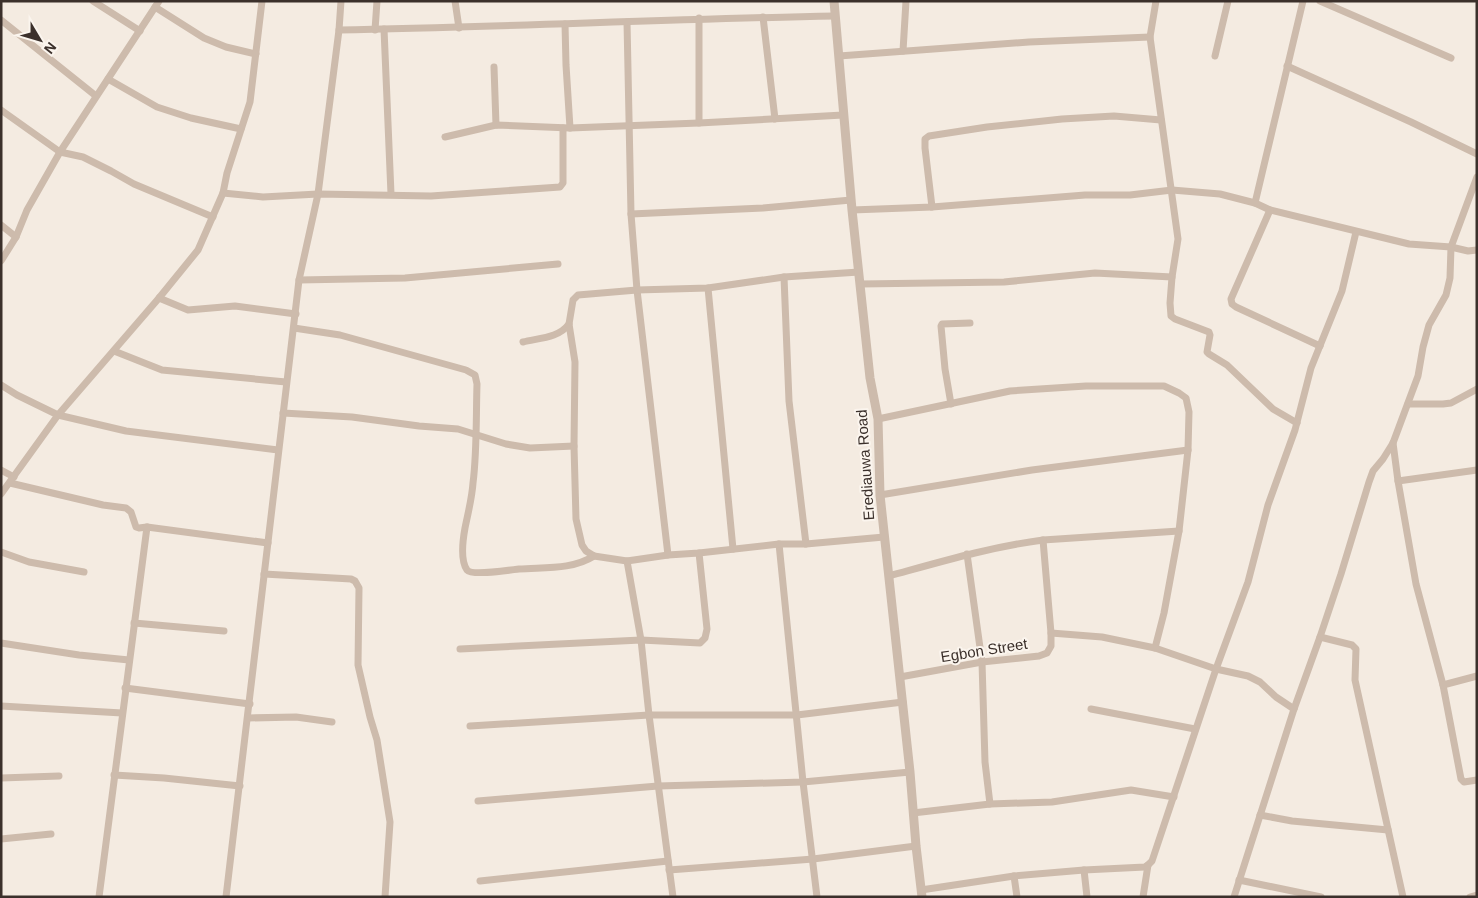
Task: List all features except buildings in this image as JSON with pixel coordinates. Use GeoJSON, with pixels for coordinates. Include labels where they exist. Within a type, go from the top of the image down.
{"type":"FeatureCollection","features":[{"type":"Feature","properties":{"kind":"street"},"geometry":{"type":"LineString","coordinates":[[93,1],[140,31]]}},
{"type":"Feature","properties":{"kind":"street"},"geometry":{"type":"LineString","coordinates":[[1,494],[58,415],[198,250],[223,193],[227,173],[250,102],[262,1]]}},
{"type":"Feature","properties":{"kind":"street"},"geometry":{"type":"LineString","coordinates":[[226,897],[299,280],[318,194],[341,1]]}},
{"type":"Feature","properties":{"kind":"street"},"geometry":{"type":"LineString","coordinates":[[375,30],[377,1]]}},
{"type":"Feature","properties":{"kind":"street"},"geometry":{"type":"LineString","coordinates":[[455,1],[459,28]]}},
{"type":"Feature","properties":{"kind":"street","name":"Erediauwa Road"},"geometry":{"type":"LineString","coordinates":[[834,1],[852,210],[870,378],[878,419],[880,495],[903,702],[921,893]]}},
{"type":"Feature","properties":{"kind":"street"},"geometry":{"type":"LineString","coordinates":[[904,51],[906,1]]}},
{"type":"Feature","properties":{"kind":"street"},"geometry":{"type":"LineString","coordinates":[[1156,1],[1150,37],[1178,239],[1172,277],[1171,316],[1174,319],[1209,332],[1207,352],[1227,365],[1272,410],[1297,424]]}},
{"type":"Feature","properties":{"kind":"street"},"geometry":{"type":"LineString","coordinates":[[1215,56],[1228,1]]}},
{"type":"Feature","properties":{"kind":"street"},"geometry":{"type":"LineString","coordinates":[[1255,203],[1303,1]]}},
{"type":"Feature","properties":{"kind":"street"},"geometry":{"type":"LineString","coordinates":[[1320,1],[1451,58]]}},
{"type":"Feature","properties":{"kind":"street"},"geometry":{"type":"LineString","coordinates":[[1,261],[16,237],[27,210],[60,152],[157,4],[204,38],[226,47],[256,54]]}},
{"type":"Feature","properties":{"kind":"street"},"geometry":{"type":"LineString","coordinates":[[339,30],[459,28],[699,18],[835,16]]}},
{"type":"Feature","properties":{"kind":"street"},"geometry":{"type":"LineString","coordinates":[[763,17],[775,119]]}},
{"type":"Feature","properties":{"kind":"street"},"geometry":{"type":"LineString","coordinates":[[699,18],[699,123]]}},
{"type":"Feature","properties":{"kind":"street"},"geometry":{"type":"LineString","coordinates":[[1,20],[96,96]]}},
{"type":"Feature","properties":{"kind":"street"},"geometry":{"type":"LineString","coordinates":[[627,22],[631,214],[637,290],[668,555]]}},
{"type":"Feature","properties":{"kind":"street"},"geometry":{"type":"LineString","coordinates":[[223,193],[263,197],[318,194],[431,196],[560,187],[563,183],[566,128],[565,24]]}},
{"type":"Feature","properties":{"kind":"street"},"geometry":{"type":"LineString","coordinates":[[384,29],[391,194]]}},
{"type":"Feature","properties":{"kind":"street"},"geometry":{"type":"LineString","coordinates":[[839,56],[1029,42],[1150,37]]}},
{"type":"Feature","properties":{"kind":"street"},"geometry":{"type":"LineString","coordinates":[[1287,66],[1477,154]]}},
{"type":"Feature","properties":{"kind":"street"},"geometry":{"type":"LineString","coordinates":[[494,67],[496,125]]}},
{"type":"Feature","properties":{"kind":"street"},"geometry":{"type":"LineString","coordinates":[[108,79],[157,107],[191,118],[241,129]]}},
{"type":"Feature","properties":{"kind":"street"},"geometry":{"type":"LineString","coordinates":[[1,110],[60,152],[83,157],[134,184],[213,217]]}},
{"type":"Feature","properties":{"kind":"street"},"geometry":{"type":"LineString","coordinates":[[445,138],[496,125],[566,128],[843,115]]}},
{"type":"Feature","properties":{"kind":"street"},"geometry":{"type":"LineString","coordinates":[[932,207],[926,148],[926,139],[929,136],[987,127],[1062,119],[1114,116],[1161,120]]}},
{"type":"Feature","properties":{"kind":"street"},"geometry":{"type":"LineString","coordinates":[[1234,897],[1369,482],[1373,471],[1383,459],[1392,443],[1418,376],[1429,325],[1446,295],[1450,278],[1451,248],[1477,177]]}},
{"type":"Feature","properties":{"kind":"street"},"geometry":{"type":"LineString","coordinates":[[852,210],[932,207],[1085,195],[1130,195],[1172,190],[1220,194],[1255,203],[1270,210],[1409,244],[1468,251],[1477,250]]}},
{"type":"Feature","properties":{"kind":"street"},"geometry":{"type":"LineString","coordinates":[[631,214],[763,208],[851,200]]}},
{"type":"Feature","properties":{"kind":"street"},"geometry":{"type":"LineString","coordinates":[[1270,210],[1231,298],[1232,304],[1320,346]]}},
{"type":"Feature","properties":{"kind":"street"},"geometry":{"type":"LineString","coordinates":[[1,225],[16,237]]}},
{"type":"Feature","properties":{"kind":"street"},"geometry":{"type":"LineString","coordinates":[[921,893],[1014,876],[1145,867],[1152,861],[1195,729],[1248,582],[1268,505],[1297,424],[1311,368],[1342,292],[1356,232]]}},
{"type":"Feature","properties":{"kind":"street"},"geometry":{"type":"LineString","coordinates":[[299,280],[405,278],[558,264]]}},
{"type":"Feature","properties":{"kind":"street"},"geometry":{"type":"LineString","coordinates":[[859,272],[784,277],[708,288],[637,290],[578,295],[573,300],[569,324],[575,362],[574,446],[576,519],[582,545],[586,551],[594,556],[627,561],[779,544],[806,544],[884,537]]}},
{"type":"Feature","properties":{"kind":"street"},"geometry":{"type":"LineString","coordinates":[[860,284],[1004,282],[1095,273],[1172,277]]}},
{"type":"Feature","properties":{"kind":"street"},"geometry":{"type":"LineString","coordinates":[[784,277],[789,401],[806,544]]}},
{"type":"Feature","properties":{"kind":"street"},"geometry":{"type":"LineString","coordinates":[[708,288],[733,549]]}},
{"type":"Feature","properties":{"kind":"street"},"geometry":{"type":"LineString","coordinates":[[159,298],[188,310],[235,306],[296,314]]}},
{"type":"Feature","properties":{"kind":"street"},"geometry":{"type":"LineString","coordinates":[[951,404],[940,326],[942,324],[970,323]]}},
{"type":"Feature","properties":{"kind":"street"},"geometry":{"type":"LineString","coordinates":[[523,342],[558,334],[565,330],[569,324]]}},
{"type":"Feature","properties":{"kind":"street"},"geometry":{"type":"LineString","coordinates":[[294,328],[340,335],[472,372],[475,375],[473,483],[464,534],[463,556],[469,572],[569,566],[584,562],[594,556]]}},
{"type":"Feature","properties":{"kind":"street"},"geometry":{"type":"LineString","coordinates":[[114,351],[162,370],[286,382]]}},
{"type":"Feature","properties":{"kind":"street"},"geometry":{"type":"LineString","coordinates":[[1,385],[58,415],[126,431],[278,450]]}},
{"type":"Feature","properties":{"kind":"street"},"geometry":{"type":"LineString","coordinates":[[878,419],[1010,391],[1086,386],[1164,386],[1180,393],[1186,398],[1189,412],[1188,450],[1179,531],[1164,613],[1155,648]]}},
{"type":"Feature","properties":{"kind":"street"},"geometry":{"type":"LineString","coordinates":[[1408,404],[1450,403],[1477,389]]}},
{"type":"Feature","properties":{"kind":"street"},"geometry":{"type":"LineString","coordinates":[[283,413],[352,417],[458,429],[506,444],[530,448],[574,446]]}},
{"type":"Feature","properties":{"kind":"street"},"geometry":{"type":"LineString","coordinates":[[1392,443],[1416,584],[1443,685],[1461,779],[1464,782],[1477,780]]}},
{"type":"Feature","properties":{"kind":"street"},"geometry":{"type":"LineString","coordinates":[[880,495],[1032,470],[1188,450]]}},
{"type":"Feature","properties":{"kind":"street"},"geometry":{"type":"LineString","coordinates":[[1,470],[12,480],[103,505],[126,508],[131,512],[136,527],[139,528],[147,527],[268,543]]}},
{"type":"Feature","properties":{"kind":"street"},"geometry":{"type":"LineString","coordinates":[[1398,481],[1477,470]]}},
{"type":"Feature","properties":{"kind":"street"},"geometry":{"type":"LineString","coordinates":[[99,897],[147,527]]}},
{"type":"Feature","properties":{"kind":"street"},"geometry":{"type":"LineString","coordinates":[[889,576],[967,554],[1022,542],[1179,531]]}},
{"type":"Feature","properties":{"kind":"street","name":"Egbon Street"},"geometry":{"type":"LineString","coordinates":[[900,677],[982,662],[1039,656],[1048,653],[1051,646],[1051,633],[1043,540]]}},
{"type":"Feature","properties":{"kind":"street"},"geometry":{"type":"LineString","coordinates":[[779,544],[816,897]]}},
{"type":"Feature","properties":{"kind":"street"},"geometry":{"type":"LineString","coordinates":[[1,552],[29,562],[84,572]]}},
{"type":"Feature","properties":{"kind":"street"},"geometry":{"type":"LineString","coordinates":[[460,648],[641,640],[700,643],[705,638],[707,630],[699,553]]}},
{"type":"Feature","properties":{"kind":"street"},"geometry":{"type":"LineString","coordinates":[[967,554],[982,662],[985,762],[990,804]]}},
{"type":"Feature","properties":{"kind":"street"},"geometry":{"type":"LineString","coordinates":[[627,561],[641,640],[673,897]]}},
{"type":"Feature","properties":{"kind":"street"},"geometry":{"type":"LineString","coordinates":[[264,574],[351,579],[355,581],[359,588],[358,665],[377,740],[390,822],[385,897]]}},
{"type":"Feature","properties":{"kind":"street"},"geometry":{"type":"LineString","coordinates":[[134,623],[224,631]]}},
{"type":"Feature","properties":{"kind":"street"},"geometry":{"type":"LineString","coordinates":[[1051,633],[1102,637],[1155,648],[1216,669],[1248,676],[1260,682],[1276,697],[1294,709]]}},
{"type":"Feature","properties":{"kind":"street"},"geometry":{"type":"LineString","coordinates":[[1320,637],[1355,647],[1355,680],[1403,897]]}},
{"type":"Feature","properties":{"kind":"street"},"geometry":{"type":"LineString","coordinates":[[1,643],[79,655],[129,660]]}},
{"type":"Feature","properties":{"kind":"street"},"geometry":{"type":"LineString","coordinates":[[1443,685],[1477,676]]}},
{"type":"Feature","properties":{"kind":"street"},"geometry":{"type":"LineString","coordinates":[[125,688],[250,704]]}},
{"type":"Feature","properties":{"kind":"street"},"geometry":{"type":"LineString","coordinates":[[470,726],[649,715],[797,715],[903,702]]}},
{"type":"Feature","properties":{"kind":"street"},"geometry":{"type":"LineString","coordinates":[[1,706],[122,713]]}},
{"type":"Feature","properties":{"kind":"street"},"geometry":{"type":"LineString","coordinates":[[1091,709],[1195,729]]}},
{"type":"Feature","properties":{"kind":"street"},"geometry":{"type":"LineString","coordinates":[[248,718],[296,717],[332,722]]}},
{"type":"Feature","properties":{"kind":"street"},"geometry":{"type":"LineString","coordinates":[[478,801],[658,786],[803,782],[910,772]]}},
{"type":"Feature","properties":{"kind":"street"},"geometry":{"type":"LineString","coordinates":[[114,775],[240,786]]}},
{"type":"Feature","properties":{"kind":"street"},"geometry":{"type":"LineString","coordinates":[[1,778],[59,776]]}},
{"type":"Feature","properties":{"kind":"street"},"geometry":{"type":"LineString","coordinates":[[913,813],[990,804],[1052,802],[1131,790],[1174,797]]}},
{"type":"Feature","properties":{"kind":"street"},"geometry":{"type":"LineString","coordinates":[[1260,815],[1292,821],[1388,830]]}},
{"type":"Feature","properties":{"kind":"street"},"geometry":{"type":"LineString","coordinates":[[1,839],[51,834]]}},
{"type":"Feature","properties":{"kind":"street"},"geometry":{"type":"LineString","coordinates":[[669,870],[813,859],[916,846]]}},
{"type":"Feature","properties":{"kind":"street"},"geometry":{"type":"LineString","coordinates":[[480,882],[668,861]]}},
{"type":"Feature","properties":{"kind":"street"},"geometry":{"type":"LineString","coordinates":[[1143,897],[1148,865]]}},
{"type":"Feature","properties":{"kind":"street"},"geometry":{"type":"LineString","coordinates":[[1084,870],[1087,897]]}},
{"type":"Feature","properties":{"kind":"street"},"geometry":{"type":"LineString","coordinates":[[1014,876],[1017,897]]}},
{"type":"Feature","properties":{"kind":"street"},"geometry":{"type":"LineString","coordinates":[[1239,880],[1321,897]]}},
{"type":"Feature","properties":{"kind":"street"},"geometry":{"type":"LineString","coordinates":[[1470,897],[1477,895]]}}]}
